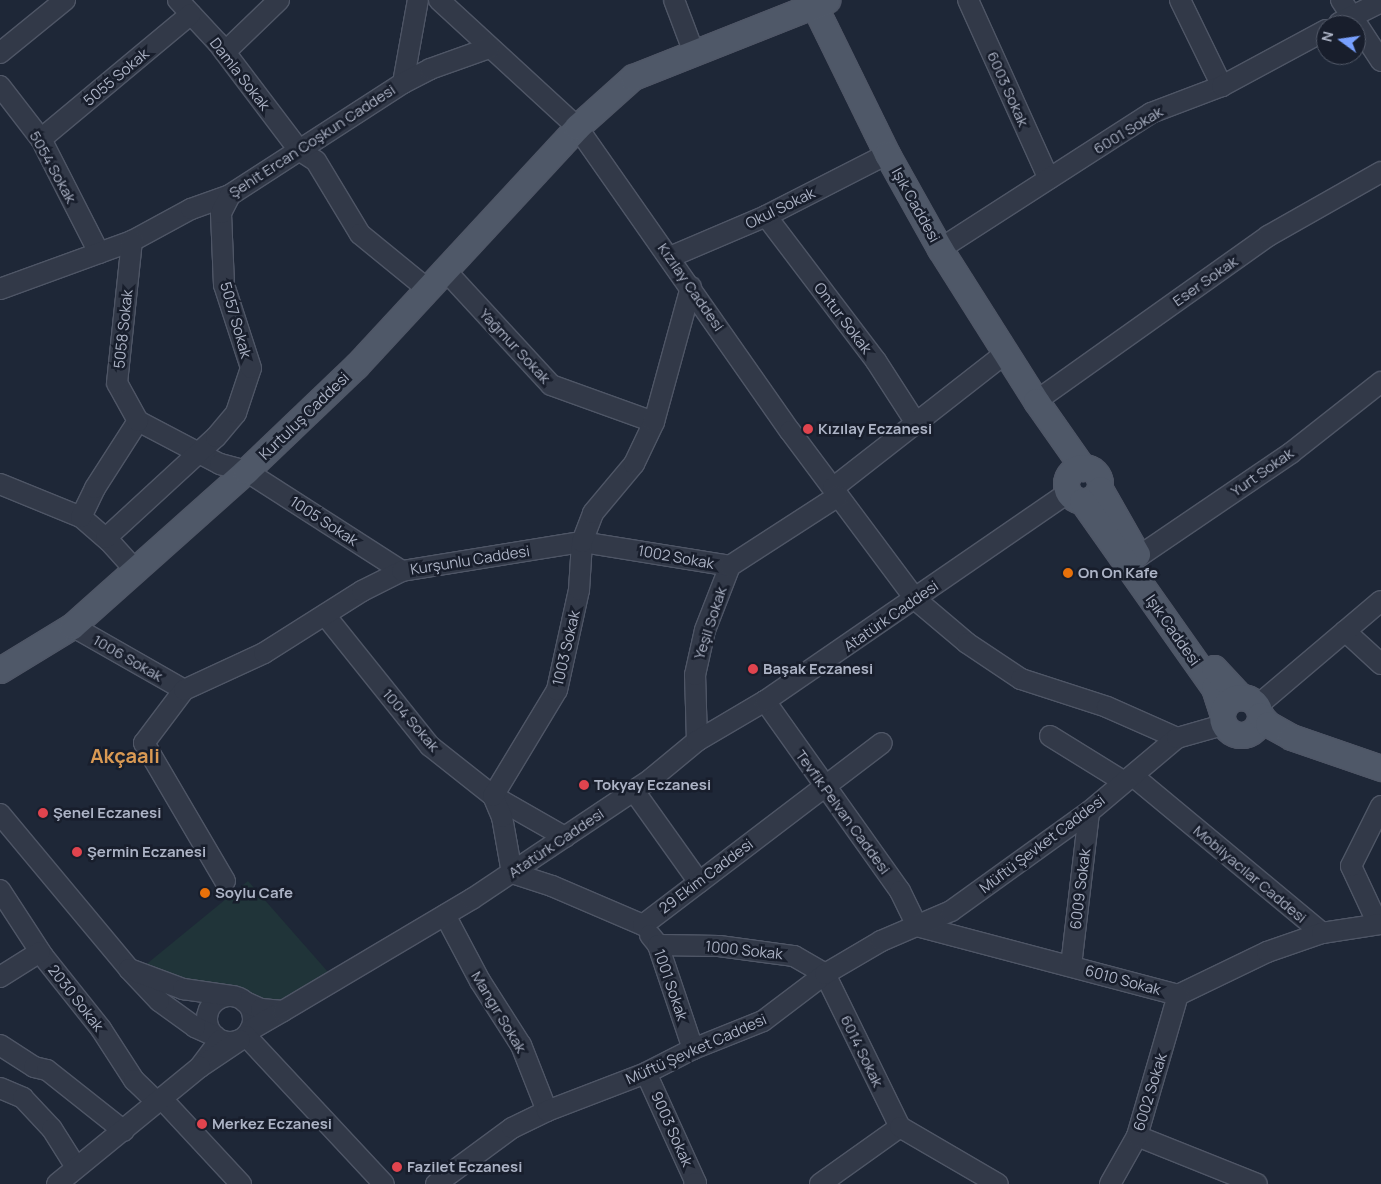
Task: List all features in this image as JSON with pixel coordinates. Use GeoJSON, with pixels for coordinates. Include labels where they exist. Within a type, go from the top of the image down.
{"type":"FeatureCollection","features":[{"type":"Feature","properties":{"kind":"main road","name":"Kurtuluş Caddesi"},"geometry":{"type":"LineString","coordinates":[[0,670],[72,626],[246,471],[356,366],[426,288],[445,270],[577,127],[634,77],[818,2]]}},
{"type":"Feature","properties":{"kind":"main road","name":"Işık Caddesi"},"geometry":{"type":"LineString","coordinates":[[818,2],[887,154],[940,249],[1036,401],[1080,486],[1214,688],[1229,725]]}},
{"type":"Feature","properties":{"kind":"main road","name":"Işık Caddesi"},"geometry":{"type":"LineString","coordinates":[[1080,486],[1138,557],[1223,681],[1253,706],[1276,730],[1314,745]]}},
{"type":"Feature","properties":{"kind":"main road","name":"Müftü Şevket Caddesi"},"geometry":{"type":"LineString","coordinates":[[1226,703],[1253,706],[1254,731],[1229,725],[1226,703]]}},
{"type":"Feature","properties":{"kind":"main road"},"geometry":{"type":"LineString","coordinates":[[1229,725],[1314,745],[1381,768]]}},
{"type":"Feature","properties":{"kind":"street"},"geometry":{"type":"LineString","coordinates":[[0,53],[66,0]]}},
{"type":"Feature","properties":{"kind":"street"},"geometry":{"type":"LineString","coordinates":[[225,52],[279,0]]}},
{"type":"Feature","properties":{"kind":"street","name":"Şehit Ercan Coşkun Caddesi"},"geometry":{"type":"LineString","coordinates":[[403,83],[418,0]]}},
{"type":"Feature","properties":{"kind":"street","name":"Kızılay Caddesi"},"geometry":{"type":"LineString","coordinates":[[439,0],[577,127],[835,492],[916,599],[967,643],[1021,678],[1107,707],[1177,738]]}},
{"type":"Feature","properties":{"kind":"street"},"geometry":{"type":"LineString","coordinates":[[674,0],[694,53]]}},
{"type":"Feature","properties":{"kind":"street","name":"6003 Sokak"},"geometry":{"type":"LineString","coordinates":[[968,0],[1049,179]]}},
{"type":"Feature","properties":{"kind":"street"},"geometry":{"type":"LineString","coordinates":[[1180,0],[1222,86]]}},
{"type":"Feature","properties":{"kind":"street"},"geometry":{"type":"LineString","coordinates":[[1381,2],[1342,14],[1381,61]]}},
{"type":"Feature","properties":{"kind":"street","name":"Damla Sokak"},"geometry":{"type":"LineString","coordinates":[[184,7],[225,52],[299,150]]}},
{"type":"Feature","properties":{"kind":"street","name":"5055 Sokak"},"geometry":{"type":"LineString","coordinates":[[41,139],[184,7]]}},
{"type":"Feature","properties":{"kind":"street","name":"6001 Sokak"},"geometry":{"type":"LineString","coordinates":[[940,249],[1151,113],[1222,86],[1316,35]]}},
{"type":"Feature","properties":{"kind":"street","name":"Şehit Ercan Coşkun Caddesi"},"geometry":{"type":"LineString","coordinates":[[0,290],[132,241],[191,209],[230,195],[403,83],[430,69],[490,48]]}},
{"type":"Feature","properties":{"kind":"street","name":"5054 Sokak"},"geometry":{"type":"LineString","coordinates":[[0,86],[41,139],[99,253]]}},
{"type":"Feature","properties":{"kind":"street"},"geometry":{"type":"LineString","coordinates":[[299,150],[316,161],[360,234],[426,288]]}},
{"type":"Feature","properties":{"kind":"street","name":"Okul Sokak"},"geometry":{"type":"LineString","coordinates":[[670,257],[766,216],[887,154]]}},
{"type":"Feature","properties":{"kind":"street","name":"Eser Sokak"},"geometry":{"type":"LineString","coordinates":[[1036,401],[1268,236],[1381,172]]}},
{"type":"Feature","properties":{"kind":"street","name":"5057 Sokak"},"geometry":{"type":"LineString","coordinates":[[106,538],[198,453],[236,412],[251,368],[224,285],[222,213],[230,195]]}},
{"type":"Feature","properties":{"kind":"street","name":"Ontur Sokak"},"geometry":{"type":"LineString","coordinates":[[766,216],[876,361],[916,423]]}},
{"type":"Feature","properties":{"kind":"street","name":"5058 Sokak"},"geometry":{"type":"LineString","coordinates":[[132,241],[118,383],[138,421]]}},
{"type":"Feature","properties":{"kind":"street","name":"Yağmur Sokak"},"geometry":{"type":"LineString","coordinates":[[445,270],[551,385],[654,422]]}},
{"type":"Feature","properties":{"kind":"street"},"geometry":{"type":"LineString","coordinates":[[582,542],[593,513],[634,464],[654,422],[691,287]]}},
{"type":"Feature","properties":{"kind":"street","name":"1002 Sokak"},"geometry":{"type":"LineString","coordinates":[[582,542],[730,566],[835,492],[916,423],[1006,353]]}},
{"type":"Feature","properties":{"kind":"street","name":"Yurt Sokak"},"geometry":{"type":"LineString","coordinates":[[1138,557],[1291,453],[1381,382]]}},
{"type":"Feature","properties":{"kind":"street"},"geometry":{"type":"LineString","coordinates":[[81,517],[95,488],[138,421]]}},
{"type":"Feature","properties":{"kind":"street","name":"1005 Sokak"},"geometry":{"type":"LineString","coordinates":[[138,421],[198,453],[246,471],[402,571]]}},
{"type":"Feature","properties":{"kind":"street"},"geometry":{"type":"LineString","coordinates":[[0,484],[81,517],[106,538],[135,570]]}},
{"type":"Feature","properties":{"kind":"street","name":"Atatürk Caddesi"},"geometry":{"type":"LineString","coordinates":[[234,1036],[283,1011],[512,873],[634,790],[697,741],[765,701],[1080,486]]}},
{"type":"Feature","properties":{"kind":"street","name":"Kurşunlu Caddesi"},"geometry":{"type":"LineString","coordinates":[[225,881],[144,743],[184,690],[264,653],[362,591],[402,571],[582,542]]}},
{"type":"Feature","properties":{"kind":"street","name":"1003 Sokak"},"geometry":{"type":"LineString","coordinates":[[493,796],[557,690],[579,590],[582,542]]}},
{"type":"Feature","properties":{"kind":"street","name":"Yeşil Sokak"},"geometry":{"type":"LineString","coordinates":[[697,741],[695,675],[705,630],[730,566]]}},
{"type":"Feature","properties":{"kind":"street","name":"Müftü Şevket Caddesi"},"geometry":{"type":"LineString","coordinates":[[1253,706],[1381,601]]}},
{"type":"Feature","properties":{"kind":"street","name":"1004 Sokak"},"geometry":{"type":"LineString","coordinates":[[325,615],[430,746],[493,796],[565,837]]}},
{"type":"Feature","properties":{"kind":"street","name":"1006 Sokak"},"geometry":{"type":"LineString","coordinates":[[72,626],[184,690]]}},
{"type":"Feature","properties":{"kind":"street"},"geometry":{"type":"LineString","coordinates":[[1346,631],[1381,664]]}},
{"type":"Feature","properties":{"kind":"street","name":"Tevfik Pelvan Caddesi"},"geometry":{"type":"LineString","coordinates":[[765,701],[823,787],[900,891],[917,926]]}},
{"type":"Feature","properties":{"kind":"street","name":"Müftü Şevket Caddesi"},"geometry":{"type":"LineString","coordinates":[[436,1184],[512,1128],[547,1111],[646,1073],[693,1049],[763,1021],[825,974],[881,941],[950,911],[1089,812],[1177,738],[1229,725]]}},
{"type":"Feature","properties":{"kind":"street"},"geometry":{"type":"LineString","coordinates":[[1050,736],[1128,778]]}},
{"type":"Feature","properties":{"kind":"street","name":"29 Ekim Caddesi"},"geometry":{"type":"LineString","coordinates":[[643,925],[882,743]]}},
{"type":"Feature","properties":{"kind":"street","name":"Mobilyacılar Caddesi"},"geometry":{"type":"LineString","coordinates":[[1128,778],[1322,933],[1379,924]]}},
{"type":"Feature","properties":{"kind":"street"},"geometry":{"type":"LineString","coordinates":[[634,790],[699,882]]}},
{"type":"Feature","properties":{"kind":"street"},"geometry":{"type":"LineString","coordinates":[[493,796],[502,817],[512,873],[643,925]]}},
{"type":"Feature","properties":{"kind":"street"},"geometry":{"type":"LineString","coordinates":[[1379,924],[1351,866],[1381,806]]}},
{"type":"Feature","properties":{"kind":"street","name":"6009 Sokak"},"geometry":{"type":"LineString","coordinates":[[1071,966],[1089,812]]}},
{"type":"Feature","properties":{"kind":"street"},"geometry":{"type":"LineString","coordinates":[[0,814],[129,969],[159,1002],[194,1027],[234,1036]]}},
{"type":"Feature","properties":{"kind":"street","name":"2030 Sokak"},"geometry":{"type":"LineString","coordinates":[[0,890],[40,952],[101,1029],[134,1080],[160,1100],[240,1184]]}},
{"type":"Feature","properties":{"kind":"street","name":"Mangır Sokak"},"geometry":{"type":"LineString","coordinates":[[445,915],[480,981],[521,1045],[547,1111]]}},
{"type":"Feature","properties":{"kind":"street","name":"1001 Sokak"},"geometry":{"type":"LineString","coordinates":[[643,925],[658,945],[693,1049]]}},
{"type":"Feature","properties":{"kind":"street","name":"6010 Sokak"},"geometry":{"type":"LineString","coordinates":[[917,926],[1178,995],[1268,952],[1322,933]]}},
{"type":"Feature","properties":{"kind":"street","name":"1000 Sokak"},"geometry":{"type":"LineString","coordinates":[[658,945],[718,946],[794,956],[825,974]]}},
{"type":"Feature","properties":{"kind":"street"},"geometry":{"type":"LineString","coordinates":[[0,977],[40,952]]}},
{"type":"Feature","properties":{"kind":"street"},"geometry":{"type":"LineString","coordinates":[[129,969],[183,989],[238,999],[261,1009],[283,1011]]}},
{"type":"Feature","properties":{"kind":"street","name":"6014 Sokak"},"geometry":{"type":"LineString","coordinates":[[825,974],[900,1127]]}},
{"type":"Feature","properties":{"kind":"street","name":"6002 Sokak"},"geometry":{"type":"LineString","coordinates":[[1110,1184],[1137,1136],[1178,995]]}},
{"type":"Feature","properties":{"kind":"street"},"geometry":{"type":"LineString","coordinates":[[238,999],[217,1000],[208,1012],[208,1027],[234,1036],[384,1184]]}},
{"type":"Feature","properties":{"kind":"street"},"geometry":{"type":"LineString","coordinates":[[0,1088],[23,1098],[52,1130],[69,1177],[234,1036],[252,1015],[238,999]]}},
{"type":"Feature","properties":{"kind":"street"},"geometry":{"type":"LineString","coordinates":[[0,1045],[34,1067],[46,1070],[124,1131]]}},
{"type":"Feature","properties":{"kind":"street","name":"9003 Sokak"},"geometry":{"type":"LineString","coordinates":[[646,1073],[696,1183],[694,1184]]}},
{"type":"Feature","properties":{"kind":"street"},"geometry":{"type":"LineString","coordinates":[[820,1184],[900,1127],[998,1184]]}},
{"type":"Feature","properties":{"kind":"street"},"geometry":{"type":"LineString","coordinates":[[1137,1136],[1257,1184]]}},
{"type":"Feature","properties":{"kind":"green space"},"geometry":{"type":"Polygon","coordinates":[[[248,881],[328,972],[280,1003],[208,989],[143,967],[248,881]]]}},
{"type":"Feature","properties":{"kind":"place","name":"Kızılay Eczanesi"},"geometry":{"type":"Point","coordinates":[808,429]}},
{"type":"Feature","properties":{"kind":"place","name":"On On Kafe"},"geometry":{"type":"Point","coordinates":[1068,573]}},
{"type":"Feature","properties":{"kind":"place","name":"Başak Eczanesi"},"geometry":{"type":"Point","coordinates":[753,669]}},
{"type":"Feature","properties":{"kind":"place","name":"Tokyay Eczanesi"},"geometry":{"type":"Point","coordinates":[584,785]}},
{"type":"Feature","properties":{"kind":"place","name":"Şenel Eczanesi"},"geometry":{"type":"Point","coordinates":[43,813]}},
{"type":"Feature","properties":{"kind":"place","name":"Şermin Eczanesi"},"geometry":{"type":"Point","coordinates":[77,852]}},
{"type":"Feature","properties":{"kind":"place","name":"Soylu Cafe"},"geometry":{"type":"Point","coordinates":[205,893]}},
{"type":"Feature","properties":{"kind":"place","name":"Merkez Eczanesi"},"geometry":{"type":"Point","coordinates":[202,1124]}},
{"type":"Feature","properties":{"kind":"place","name":"Fazilet Eczanesi"},"geometry":{"type":"Point","coordinates":[397,1167]}},
{"type":"Feature","properties":{"kind":"district","name":"Akçaali"},"geometry":{"type":"Point","coordinates":[125,755]}}]}
